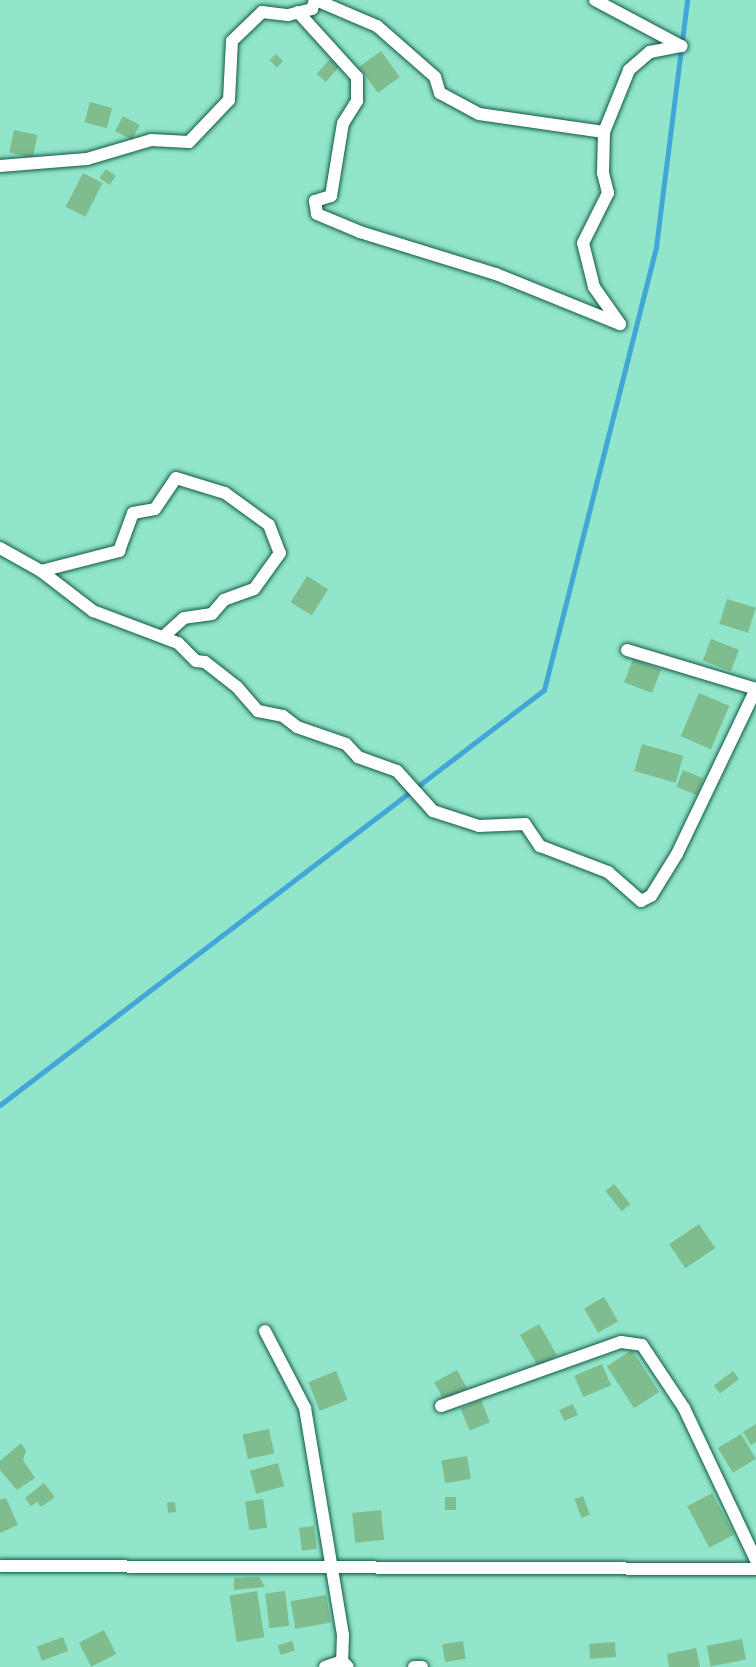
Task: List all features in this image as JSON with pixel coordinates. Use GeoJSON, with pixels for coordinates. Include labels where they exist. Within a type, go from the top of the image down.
{"type":"FeatureCollection","features":[{"type":"Feature","properties":{"kind":"street"},"geometry":{"type":"LineString","coordinates":[[0,166],[87,159],[151,140],[189,142],[229,100],[232,41],[262,12],[298,12],[312,9],[315,0],[377,26],[435,77],[440,93],[479,114],[604,132]]}},
{"type":"Feature","properties":{"kind":"street"},"geometry":{"type":"LineString","coordinates":[[298,12],[357,77],[357,101],[343,123],[331,196],[315,201],[317,214],[360,232],[496,274],[620,324],[594,287],[583,243],[608,193],[603,173],[604,132],[629,70],[650,52],[681,46],[595,0]]}},
{"type":"Feature","properties":{"kind":"street"},"geometry":{"type":"LineString","coordinates":[[41,571],[118,551],[133,513],[155,509],[176,478],[225,493],[269,525],[280,553],[254,589],[224,600],[213,614],[184,618],[163,637]]}},
{"type":"Feature","properties":{"kind":"street"},"geometry":{"type":"LineString","coordinates":[[0,548],[41,571],[93,611],[163,637],[237,687],[258,711],[283,716],[297,727],[346,744],[358,757],[382,763],[406,782],[433,811],[480,826],[525,824],[540,846],[608,872],[641,901],[651,896],[677,854],[756,689],[627,650]]}},
{"type":"Feature","properties":{"kind":"street"},"geometry":{"type":"LineString","coordinates":[[265,1331],[305,1408],[329,1564],[343,1635],[345,1664],[325,1667]]}},
{"type":"Feature","properties":{"kind":"street"},"geometry":{"type":"LineString","coordinates":[[441,1406],[621,1342],[642,1345],[684,1408],[756,1560]]}},
{"type":"Feature","properties":{"kind":"street"},"geometry":{"type":"LineString","coordinates":[[0,1566],[329,1564],[756,1569]]}},
{"type":"Feature","properties":{"kind":"street"},"geometry":{"type":"LineString","coordinates":[[414,1667],[422,1667]]}},
{"type":"Feature","properties":{"kind":"building"},"geometry":{"type":"Polygon","coordinates":[[[381,51],[400,77],[378,93],[359,67],[381,51]]]}},
{"type":"Feature","properties":{"kind":"building"},"geometry":{"type":"Polygon","coordinates":[[[276,54],[283,61],[277,67],[270,60],[276,54]]]}},
{"type":"Feature","properties":{"kind":"building"},"geometry":{"type":"Polygon","coordinates":[[[330,59],[339,67],[326,82],[317,74],[330,59]]]}},
{"type":"Feature","properties":{"kind":"building"},"geometry":{"type":"Polygon","coordinates":[[[90,102],[112,108],[107,128],[85,122],[90,102]]]}},
{"type":"Feature","properties":{"kind":"building"},"geometry":{"type":"Polygon","coordinates":[[[123,116],[140,125],[132,140],[115,131],[123,116]]]}},
{"type":"Feature","properties":{"kind":"building"},"geometry":{"type":"Polygon","coordinates":[[[14,130],[37,135],[33,157],[9,152],[14,130]]]}},
{"type":"Feature","properties":{"kind":"building"},"geometry":{"type":"Polygon","coordinates":[[[106,169],[116,176],[110,185],[100,178],[106,169]]]}},
{"type":"Feature","properties":{"kind":"building"},"geometry":{"type":"Polygon","coordinates":[[[83,173],[103,183],[85,217],[66,207],[83,173]]]}},
{"type":"Feature","properties":{"kind":"building"},"geometry":{"type":"Polygon","coordinates":[[[307,576],[328,589],[312,616],[291,602],[307,576]]]}},
{"type":"Feature","properties":{"kind":"building"},"geometry":{"type":"Polygon","coordinates":[[[727,599],[756,608],[748,633],[719,624],[727,599]]]}},
{"type":"Feature","properties":{"kind":"building"},"geometry":{"type":"Polygon","coordinates":[[[711,639],[739,650],[731,671],[703,660],[711,639]]]}},
{"type":"Feature","properties":{"kind":"building"},"geometry":{"type":"Polygon","coordinates":[[[633,659],[661,670],[652,693],[624,682],[633,659]]]}},
{"type":"Feature","properties":{"kind":"building"},"geometry":{"type":"Polygon","coordinates":[[[699,693],[729,706],[711,749],[681,736],[699,693]]]}},
{"type":"Feature","properties":{"kind":"building"},"geometry":{"type":"Polygon","coordinates":[[[642,744],[683,756],[676,783],[634,771],[642,744]]]}},
{"type":"Feature","properties":{"kind":"building"},"geometry":{"type":"Polygon","coordinates":[[[683,770],[703,778],[697,795],[676,787],[683,770]]]}},
{"type":"Feature","properties":{"kind":"building"},"geometry":{"type":"Polygon","coordinates":[[[614,1184],[630,1204],[622,1211],[605,1191],[614,1184]]]}},
{"type":"Feature","properties":{"kind":"building"},"geometry":{"type":"Polygon","coordinates":[[[699,1224],[715,1248],[685,1268],[669,1244],[699,1224]]]}},
{"type":"Feature","properties":{"kind":"building"},"geometry":{"type":"Polygon","coordinates":[[[604,1297],[618,1321],[598,1333],[584,1308],[604,1297]]]}},
{"type":"Feature","properties":{"kind":"building"},"geometry":{"type":"Polygon","coordinates":[[[539,1324],[557,1355],[538,1366],[520,1335],[539,1324]]]}},
{"type":"Feature","properties":{"kind":"building"},"geometry":{"type":"Polygon","coordinates":[[[632,1350],[659,1392],[634,1408],[607,1366],[632,1350]]]}},
{"type":"Feature","properties":{"kind":"building"},"geometry":{"type":"Polygon","coordinates":[[[602,1364],[611,1385],[583,1397],[574,1376],[602,1364]]]}},
{"type":"Feature","properties":{"kind":"building"},"geometry":{"type":"Polygon","coordinates":[[[457,1370],[467,1388],[444,1401],[434,1383],[457,1370]]]}},
{"type":"Feature","properties":{"kind":"building"},"geometry":{"type":"Polygon","coordinates":[[[336,1371],[348,1400],[320,1411],[308,1382],[336,1371]]]}},
{"type":"Feature","properties":{"kind":"building"},"geometry":{"type":"Polygon","coordinates":[[[733,1371],[739,1379],[720,1393],[714,1385],[733,1371]]]}},
{"type":"Feature","properties":{"kind":"building"},"geometry":{"type":"Polygon","coordinates":[[[481,1400],[490,1422],[470,1430],[461,1408],[481,1400]]]}},
{"type":"Feature","properties":{"kind":"building"},"geometry":{"type":"Polygon","coordinates":[[[573,1404],[578,1415],[564,1421],[559,1410],[573,1404]]]}},
{"type":"Feature","properties":{"kind":"building"},"geometry":{"type":"Polygon","coordinates":[[[756,1424],[756,1442],[751,1445],[743,1432],[756,1424]]]}},
{"type":"Feature","properties":{"kind":"building"},"geometry":{"type":"Polygon","coordinates":[[[269,1429],[274,1453],[248,1459],[243,1435],[269,1429]]]}},
{"type":"Feature","properties":{"kind":"building"},"geometry":{"type":"Polygon","coordinates":[[[741,1434],[756,1459],[733,1473],[718,1448],[741,1434]]]}},
{"type":"Feature","properties":{"kind":"building"},"geometry":{"type":"Polygon","coordinates":[[[21,1443],[26,1451],[23,1460],[35,1478],[17,1490],[0,1470],[0,1461],[21,1443]]]}},
{"type":"Feature","properties":{"kind":"building"},"geometry":{"type":"Polygon","coordinates":[[[467,1456],[471,1479],[445,1483],[441,1461],[467,1456]]]}},
{"type":"Feature","properties":{"kind":"building"},"geometry":{"type":"Polygon","coordinates":[[[278,1463],[284,1486],[256,1494],[250,1471],[278,1463]]]}},
{"type":"Feature","properties":{"kind":"building"},"geometry":{"type":"Polygon","coordinates":[[[44,1483],[55,1497],[41,1507],[37,1502],[31,1506],[25,1498],[44,1483]]]}},
{"type":"Feature","properties":{"kind":"building"},"geometry":{"type":"Polygon","coordinates":[[[712,1493],[734,1534],[709,1548],[687,1506],[712,1493]]]}},
{"type":"Feature","properties":{"kind":"building"},"geometry":{"type":"Polygon","coordinates":[[[583,1496],[590,1515],[581,1518],[575,1499],[583,1496]]]}},
{"type":"Feature","properties":{"kind":"building"},"geometry":{"type":"Polygon","coordinates":[[[445,1497],[456,1497],[456,1510],[445,1510],[445,1497]]]}},
{"type":"Feature","properties":{"kind":"building"},"geometry":{"type":"Polygon","coordinates":[[[6,1498],[18,1525],[0,1533],[0,1500],[6,1498]]]}},
{"type":"Feature","properties":{"kind":"building"},"geometry":{"type":"Polygon","coordinates":[[[263,1499],[267,1528],[249,1530],[245,1502],[263,1499]]]}},
{"type":"Feature","properties":{"kind":"building"},"geometry":{"type":"Polygon","coordinates":[[[175,1502],[176,1512],[168,1513],[167,1503],[175,1502]]]}},
{"type":"Feature","properties":{"kind":"building"},"geometry":{"type":"Polygon","coordinates":[[[381,1510],[384,1540],[355,1543],[352,1513],[381,1510]]]}},
{"type":"Feature","properties":{"kind":"building"},"geometry":{"type":"Polygon","coordinates":[[[314,1526],[317,1549],[302,1551],[299,1528],[314,1526]]]}},
{"type":"Feature","properties":{"kind":"building"},"geometry":{"type":"Polygon","coordinates":[[[259,1577],[265,1587],[234,1590],[234,1578],[259,1577]]]}},
{"type":"Feature","properties":{"kind":"building"},"geometry":{"type":"Polygon","coordinates":[[[257,1591],[264,1637],[237,1642],[229,1595],[257,1591]]]}},
{"type":"Feature","properties":{"kind":"building"},"geometry":{"type":"Polygon","coordinates":[[[285,1591],[289,1626],[269,1628],[265,1593],[285,1591]]]}},
{"type":"Feature","properties":{"kind":"building"},"geometry":{"type":"Polygon","coordinates":[[[326,1595],[331,1623],[295,1629],[291,1601],[326,1595]]]}},
{"type":"Feature","properties":{"kind":"building"},"geometry":{"type":"Polygon","coordinates":[[[104,1630],[116,1654],[91,1667],[79,1643],[104,1630]]]}},
{"type":"Feature","properties":{"kind":"building"},"geometry":{"type":"Polygon","coordinates":[[[63,1637],[68,1651],[42,1661],[37,1647],[63,1637]]]}},
{"type":"Feature","properties":{"kind":"building"},"geometry":{"type":"Polygon","coordinates":[[[742,1639],[746,1660],[711,1666],[707,1646],[742,1639]]]}},
{"type":"Feature","properties":{"kind":"building"},"geometry":{"type":"Polygon","coordinates":[[[292,1641],[295,1651],[281,1655],[278,1645],[292,1641]]]}},
{"type":"Feature","properties":{"kind":"building"},"geometry":{"type":"Polygon","coordinates":[[[463,1641],[466,1659],[445,1662],[442,1644],[463,1641]]]}},
{"type":"Feature","properties":{"kind":"building"},"geometry":{"type":"Polygon","coordinates":[[[615,1642],[616,1657],[590,1659],[589,1644],[615,1642]]]}},
{"type":"Feature","properties":{"kind":"building"},"geometry":{"type":"Polygon","coordinates":[[[696,1648],[700,1667],[669,1667],[667,1654],[696,1648]]]}},
{"type":"Feature","properties":{"kind":"waterway"},"geometry":{"type":"LineString","coordinates":[[0,1105],[544,690],[656,247],[687,0]]}}]}
